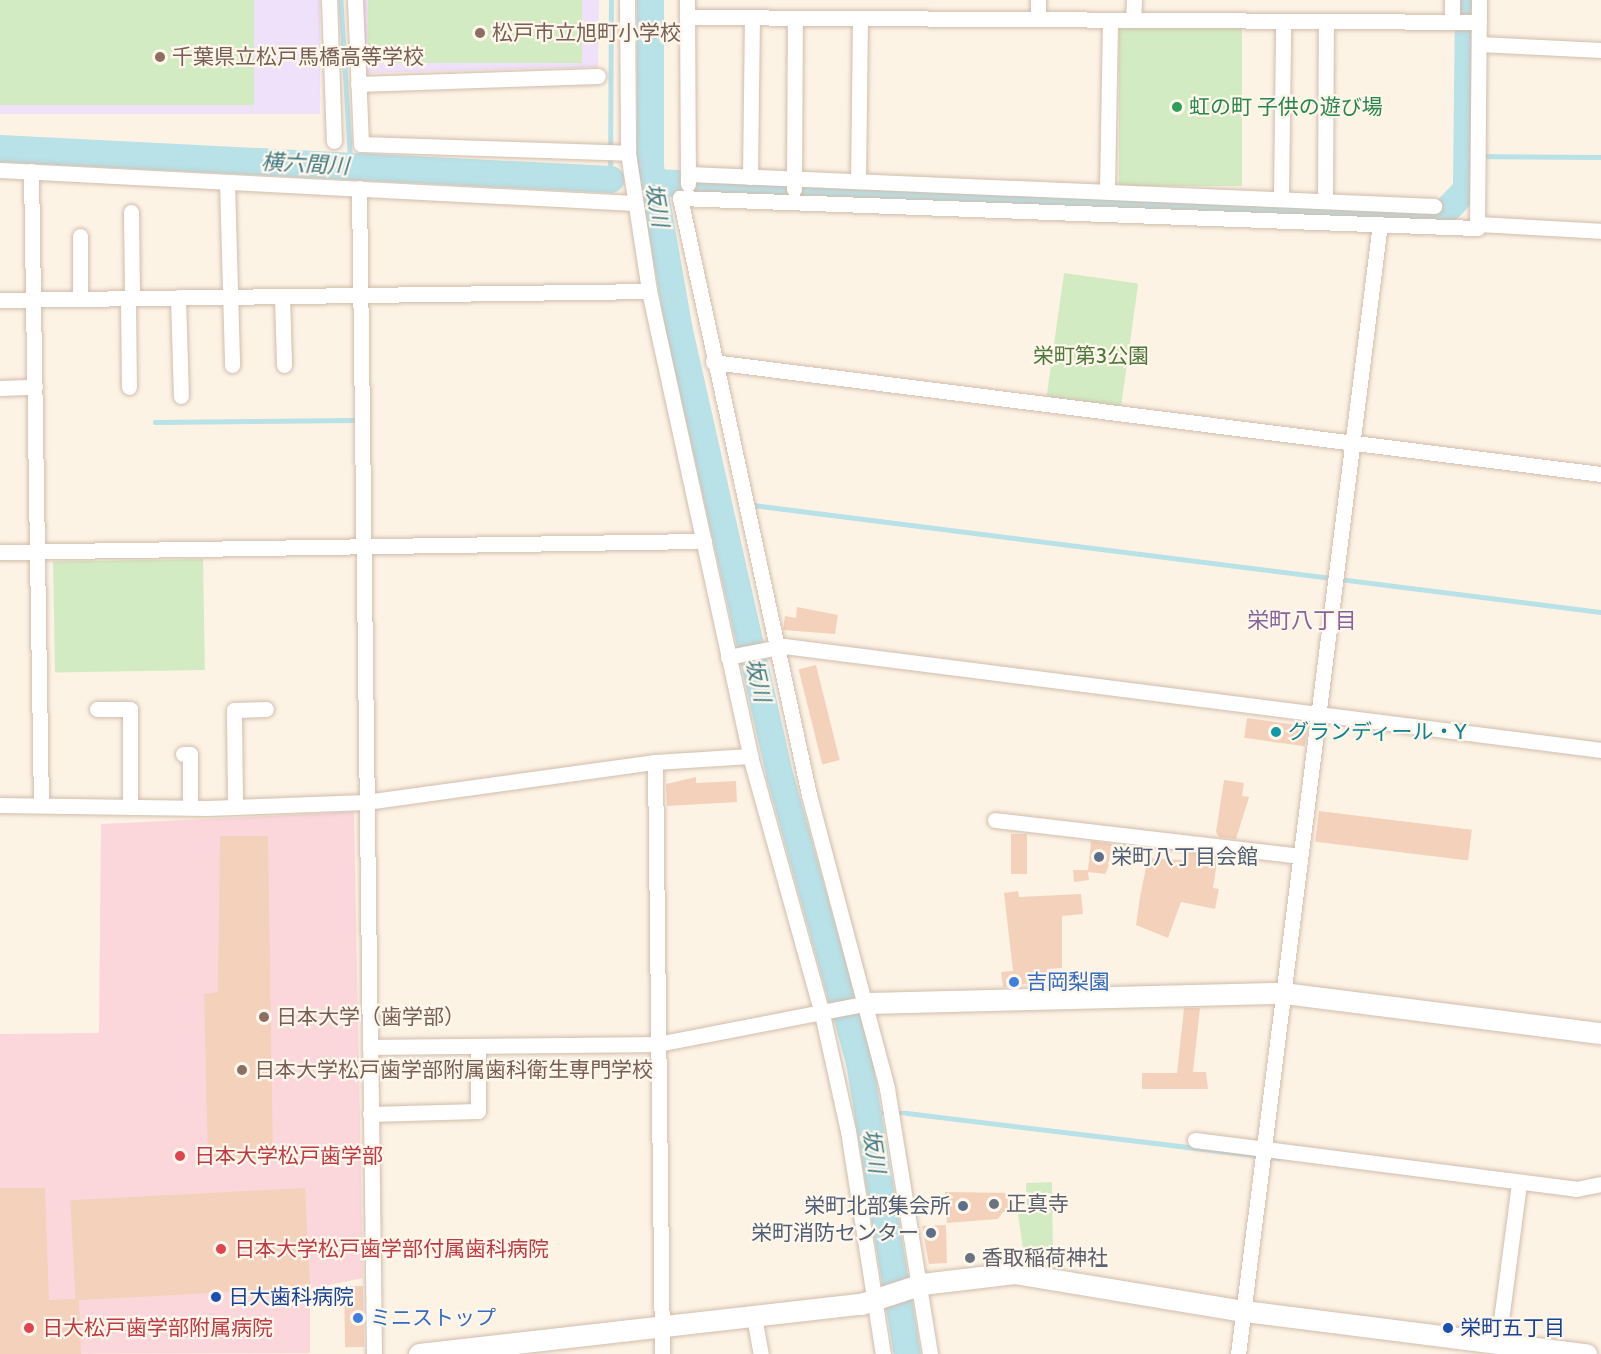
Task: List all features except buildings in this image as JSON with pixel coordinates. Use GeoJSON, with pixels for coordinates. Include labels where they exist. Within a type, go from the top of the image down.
{"type":"FeatureCollection","features":[{"type":"Feature","properties":{"kind":"street"},"geometry":{"type":"LineString","coordinates":[[329,0],[334,141]]}},
{"type":"Feature","properties":{"kind":"street"},"geometry":{"type":"LineString","coordinates":[[355,0],[360,144],[604,153],[629,160]]}},
{"type":"Feature","properties":{"kind":"street"},"geometry":{"type":"LineString","coordinates":[[627,0],[629,160],[649,291],[731,656],[750,756],[824,1013],[848,1131],[883,1354]]}},
{"type":"Feature","properties":{"kind":"street"},"geometry":{"type":"LineString","coordinates":[[687,0],[688,193]]}},
{"type":"Feature","properties":{"kind":"street"},"geometry":{"type":"LineString","coordinates":[[1038,0],[1038,18]]}},
{"type":"Feature","properties":{"kind":"street"},"geometry":{"type":"LineString","coordinates":[[1133,20],[1134,0]]}},
{"type":"Feature","properties":{"kind":"street"},"geometry":{"type":"LineString","coordinates":[[1452,0],[1452,22]]}},
{"type":"Feature","properties":{"kind":"street"},"geometry":{"type":"LineString","coordinates":[[930,1354],[916,1289],[898,1140],[772,647],[680,198],[688,193],[1478,228],[1479,0]]}},
{"type":"Feature","properties":{"kind":"street"},"geometry":{"type":"LineString","coordinates":[[687,17],[1479,22]]}},
{"type":"Feature","properties":{"kind":"street"},"geometry":{"type":"LineString","coordinates":[[750,177],[752,18]]}},
{"type":"Feature","properties":{"kind":"street"},"geometry":{"type":"LineString","coordinates":[[793,199],[795,18]]}},
{"type":"Feature","properties":{"kind":"street"},"geometry":{"type":"LineString","coordinates":[[858,181],[860,19]]}},
{"type":"Feature","properties":{"kind":"street"},"geometry":{"type":"LineString","coordinates":[[1107,191],[1110,20]]}},
{"type":"Feature","properties":{"kind":"street"},"geometry":{"type":"LineString","coordinates":[[1281,198],[1283,22]]}},
{"type":"Feature","properties":{"kind":"street"},"geometry":{"type":"LineString","coordinates":[[1325,201],[1326,22]]}},
{"type":"Feature","properties":{"kind":"street"},"geometry":{"type":"LineString","coordinates":[[1479,44],[1601,50]]}},
{"type":"Feature","properties":{"kind":"street"},"geometry":{"type":"LineString","coordinates":[[358,84],[598,76]]}},
{"type":"Feature","properties":{"kind":"street"},"geometry":{"type":"LineString","coordinates":[[0,170],[634,199]]}},
{"type":"Feature","properties":{"kind":"street"},"geometry":{"type":"LineString","coordinates":[[31,171],[41,805]]}},
{"type":"Feature","properties":{"kind":"street"},"geometry":{"type":"LineString","coordinates":[[689,174],[1434,206]]}},
{"type":"Feature","properties":{"kind":"street"},"geometry":{"type":"LineString","coordinates":[[227,182],[232,365]]}},
{"type":"Feature","properties":{"kind":"street"},"geometry":{"type":"LineString","coordinates":[[359,188],[374,1354]]}},
{"type":"Feature","properties":{"kind":"street"},"geometry":{"type":"LineString","coordinates":[[129,387],[131,212]]}},
{"type":"Feature","properties":{"kind":"street"},"geometry":{"type":"LineString","coordinates":[[1238,1354],[1380,224]]}},
{"type":"Feature","properties":{"kind":"street"},"geometry":{"type":"LineString","coordinates":[[1477,224],[1601,231]]}},
{"type":"Feature","properties":{"kind":"street"},"geometry":{"type":"LineString","coordinates":[[80,236],[80,299]]}},
{"type":"Feature","properties":{"kind":"street"},"geometry":{"type":"LineString","coordinates":[[0,300],[649,291]]}},
{"type":"Feature","properties":{"kind":"street"},"geometry":{"type":"LineString","coordinates":[[282,296],[284,365]]}},
{"type":"Feature","properties":{"kind":"street"},"geometry":{"type":"LineString","coordinates":[[178,297],[181,396]]}},
{"type":"Feature","properties":{"kind":"street"},"geometry":{"type":"LineString","coordinates":[[713,362],[1601,474]]}},
{"type":"Feature","properties":{"kind":"street"},"geometry":{"type":"LineString","coordinates":[[0,388],[35,387]]}},
{"type":"Feature","properties":{"kind":"street"},"geometry":{"type":"LineString","coordinates":[[0,552],[704,541]]}},
{"type":"Feature","properties":{"kind":"street"},"geometry":{"type":"LineString","coordinates":[[731,656],[772,647],[1601,750]]}},
{"type":"Feature","properties":{"kind":"street"},"geometry":{"type":"LineString","coordinates":[[97,710],[130,709],[130,807]]}},
{"type":"Feature","properties":{"kind":"street"},"geometry":{"type":"LineString","coordinates":[[235,807],[234,710],[266,709]]}},
{"type":"Feature","properties":{"kind":"street"},"geometry":{"type":"LineString","coordinates":[[183,754],[190,754],[190,807]]}},
{"type":"Feature","properties":{"kind":"street"},"geometry":{"type":"LineString","coordinates":[[0,805],[235,807],[366,802],[655,762],[750,756]]}},
{"type":"Feature","properties":{"kind":"street"},"geometry":{"type":"LineString","coordinates":[[655,762],[662,1354]]}},
{"type":"Feature","properties":{"kind":"street"},"geometry":{"type":"LineString","coordinates":[[995,820],[1300,856]]}},
{"type":"Feature","properties":{"kind":"street"},"geometry":{"type":"LineString","coordinates":[[370,1047],[658,1044],[824,1013],[864,1003],[1283,993],[1601,1033]]}},
{"type":"Feature","properties":{"kind":"street"},"geometry":{"type":"LineString","coordinates":[[370,1114],[478,1111],[478,1047]]}},
{"type":"Feature","properties":{"kind":"street"},"geometry":{"type":"LineString","coordinates":[[1195,1140],[1519,1183],[1576,1189],[1601,1184]]}},
{"type":"Feature","properties":{"kind":"street"},"geometry":{"type":"LineString","coordinates":[[1498,1343],[1519,1183]]}},
{"type":"Feature","properties":{"kind":"street"},"geometry":{"type":"LineString","coordinates":[[419,1354],[876,1300],[916,1289],[1022,1273],[1244,1311],[1586,1354]]}},
{"type":"Feature","properties":{"kind":"street"},"geometry":{"type":"LineString","coordinates":[[754,1316],[761,1354]]}},
{"type":"Feature","properties":{"kind":"shaded area","name":"千葉県立松戸馬橋高等学校"},"geometry":{"type":"Polygon","coordinates":[[[0,0],[320,0],[320,114],[0,114],[0,0]]]}},
{"type":"Feature","properties":{"kind":"shaded area","name":"松戸市立旭町小学校"},"geometry":{"type":"Polygon","coordinates":[[[360,0],[599,0],[598,67],[368,73],[362,70],[360,0]]]}},
{"type":"Feature","properties":{"kind":"shaded area","name":"日本大学松戸歯学部"},"geometry":{"type":"Polygon","coordinates":[[[354,812],[363,1278],[310,1289],[310,1353],[0,1354],[0,1034],[99,1033],[101,824],[354,812]]]}},
{"type":"Feature","properties":{"kind":"green space","name":"千葉県立松戸馬橋高等学校"},"geometry":{"type":"Polygon","coordinates":[[[0,0],[254,0],[254,105],[0,105],[0,0]]]}},
{"type":"Feature","properties":{"kind":"green space","name":"松戸市立旭町小学校"},"geometry":{"type":"Polygon","coordinates":[[[368,0],[582,0],[582,63],[368,63],[368,0]]]}},
{"type":"Feature","properties":{"kind":"green space","name":"虹の町 子供の遊び場"},"geometry":{"type":"Polygon","coordinates":[[[1119,28],[1242,28],[1242,186],[1119,186],[1119,28]]]}},
{"type":"Feature","properties":{"kind":"green space","name":"栄町第3公園"},"geometry":{"type":"Polygon","coordinates":[[[1064,273],[1138,283],[1120,415],[1045,405],[1064,273]]]}},
{"type":"Feature","properties":{"kind":"green space"},"geometry":{"type":"Polygon","coordinates":[[[203,559],[205,670],[55,673],[53,562],[203,559]]]}},
{"type":"Feature","properties":{"kind":"green space"},"geometry":{"type":"Polygon","coordinates":[[[1052,1182],[1053,1255],[1023,1250],[1018,1214],[1027,1213],[1026,1183],[1052,1182]]]}},
{"type":"Feature","properties":{"kind":"waterway"},"geometry":{"type":"LineString","coordinates":[[341,0],[351,166]]}},
{"type":"Feature","properties":{"kind":"waterway"},"geometry":{"type":"LineString","coordinates":[[610,179],[611,0]]}},
{"type":"Feature","properties":{"kind":"waterway","name":"坂川"},"geometry":{"type":"LineString","coordinates":[[650,0],[650,166],[679,330],[780,777],[859,1062],[907,1354]]}},
{"type":"Feature","properties":{"kind":"waterway"},"geometry":{"type":"LineString","coordinates":[[654,182],[1440,216],[1466,189],[1468,0]]}},
{"type":"Feature","properties":{"kind":"waterway","name":"横六間川"},"geometry":{"type":"LineString","coordinates":[[0,148],[610,179]]}},
{"type":"Feature","properties":{"kind":"waterway"},"geometry":{"type":"LineString","coordinates":[[1467,156],[1601,157]]}},
{"type":"Feature","properties":{"kind":"waterway"},"geometry":{"type":"LineString","coordinates":[[155,422],[356,420]]}},
{"type":"Feature","properties":{"kind":"waterway"},"geometry":{"type":"LineString","coordinates":[[753,505],[1601,612]]}},
{"type":"Feature","properties":{"kind":"waterway"},"geometry":{"type":"LineString","coordinates":[[870,1113],[907,1113],[1278,1158]]}},
{"type":"Feature","properties":{"kind":"place","name":"松戸市立旭町小学校"},"geometry":{"type":"Point","coordinates":[480,33]}},
{"type":"Feature","properties":{"kind":"place","name":"千葉県立松戸馬橋高等学校"},"geometry":{"type":"Point","coordinates":[160,57]}},
{"type":"Feature","properties":{"kind":"place","name":"虹の町 子供の遊び場"},"geometry":{"type":"Point","coordinates":[1177,107]}},
{"type":"Feature","properties":{"kind":"place","name":"グランディール・Y"},"geometry":{"type":"Point","coordinates":[1276,732]}},
{"type":"Feature","properties":{"kind":"place","name":"栄町八丁目会館"},"geometry":{"type":"Point","coordinates":[1099,857]}},
{"type":"Feature","properties":{"kind":"place","name":"吉岡梨園"},"geometry":{"type":"Point","coordinates":[1014,982]}},
{"type":"Feature","properties":{"kind":"place","name":"日本大学（歯学部）"},"geometry":{"type":"Point","coordinates":[264,1017]}},
{"type":"Feature","properties":{"kind":"place","name":"日本大学松戸歯学部附属歯科衛生専門学校"},"geometry":{"type":"Point","coordinates":[242,1070]}},
{"type":"Feature","properties":{"kind":"place","name":"日本大学松戸歯学部"},"geometry":{"type":"Point","coordinates":[180,1156]}},
{"type":"Feature","properties":{"kind":"place","name":"正真寺"},"geometry":{"type":"Point","coordinates":[994,1204]}},
{"type":"Feature","properties":{"kind":"place","name":"栄町北部集会所"},"geometry":{"type":"Point","coordinates":[963,1206]}},
{"type":"Feature","properties":{"kind":"place","name":"栄町消防センター"},"geometry":{"type":"Point","coordinates":[931,1233]}},
{"type":"Feature","properties":{"kind":"place","name":"日本大学松戸歯学部付属歯科病院"},"geometry":{"type":"Point","coordinates":[221,1249]}},
{"type":"Feature","properties":{"kind":"place","name":"香取稲荷神社"},"geometry":{"type":"Point","coordinates":[970,1258]}},
{"type":"Feature","properties":{"kind":"place","name":"日大歯科病院"},"geometry":{"type":"Point","coordinates":[216,1297]}},
{"type":"Feature","properties":{"kind":"place","name":"ミニストップ"},"geometry":{"type":"Point","coordinates":[358,1318]}},
{"type":"Feature","properties":{"kind":"place","name":"日大松戸歯学部附属病院"},"geometry":{"type":"Point","coordinates":[29,1328]}},
{"type":"Feature","properties":{"kind":"place","name":"栄町五丁目"},"geometry":{"type":"Point","coordinates":[1448,1328]}},
{"type":"Feature","properties":{"kind":"district","name":"栄町八丁目"},"geometry":{"type":"Point","coordinates":[1302,621]}}]}
